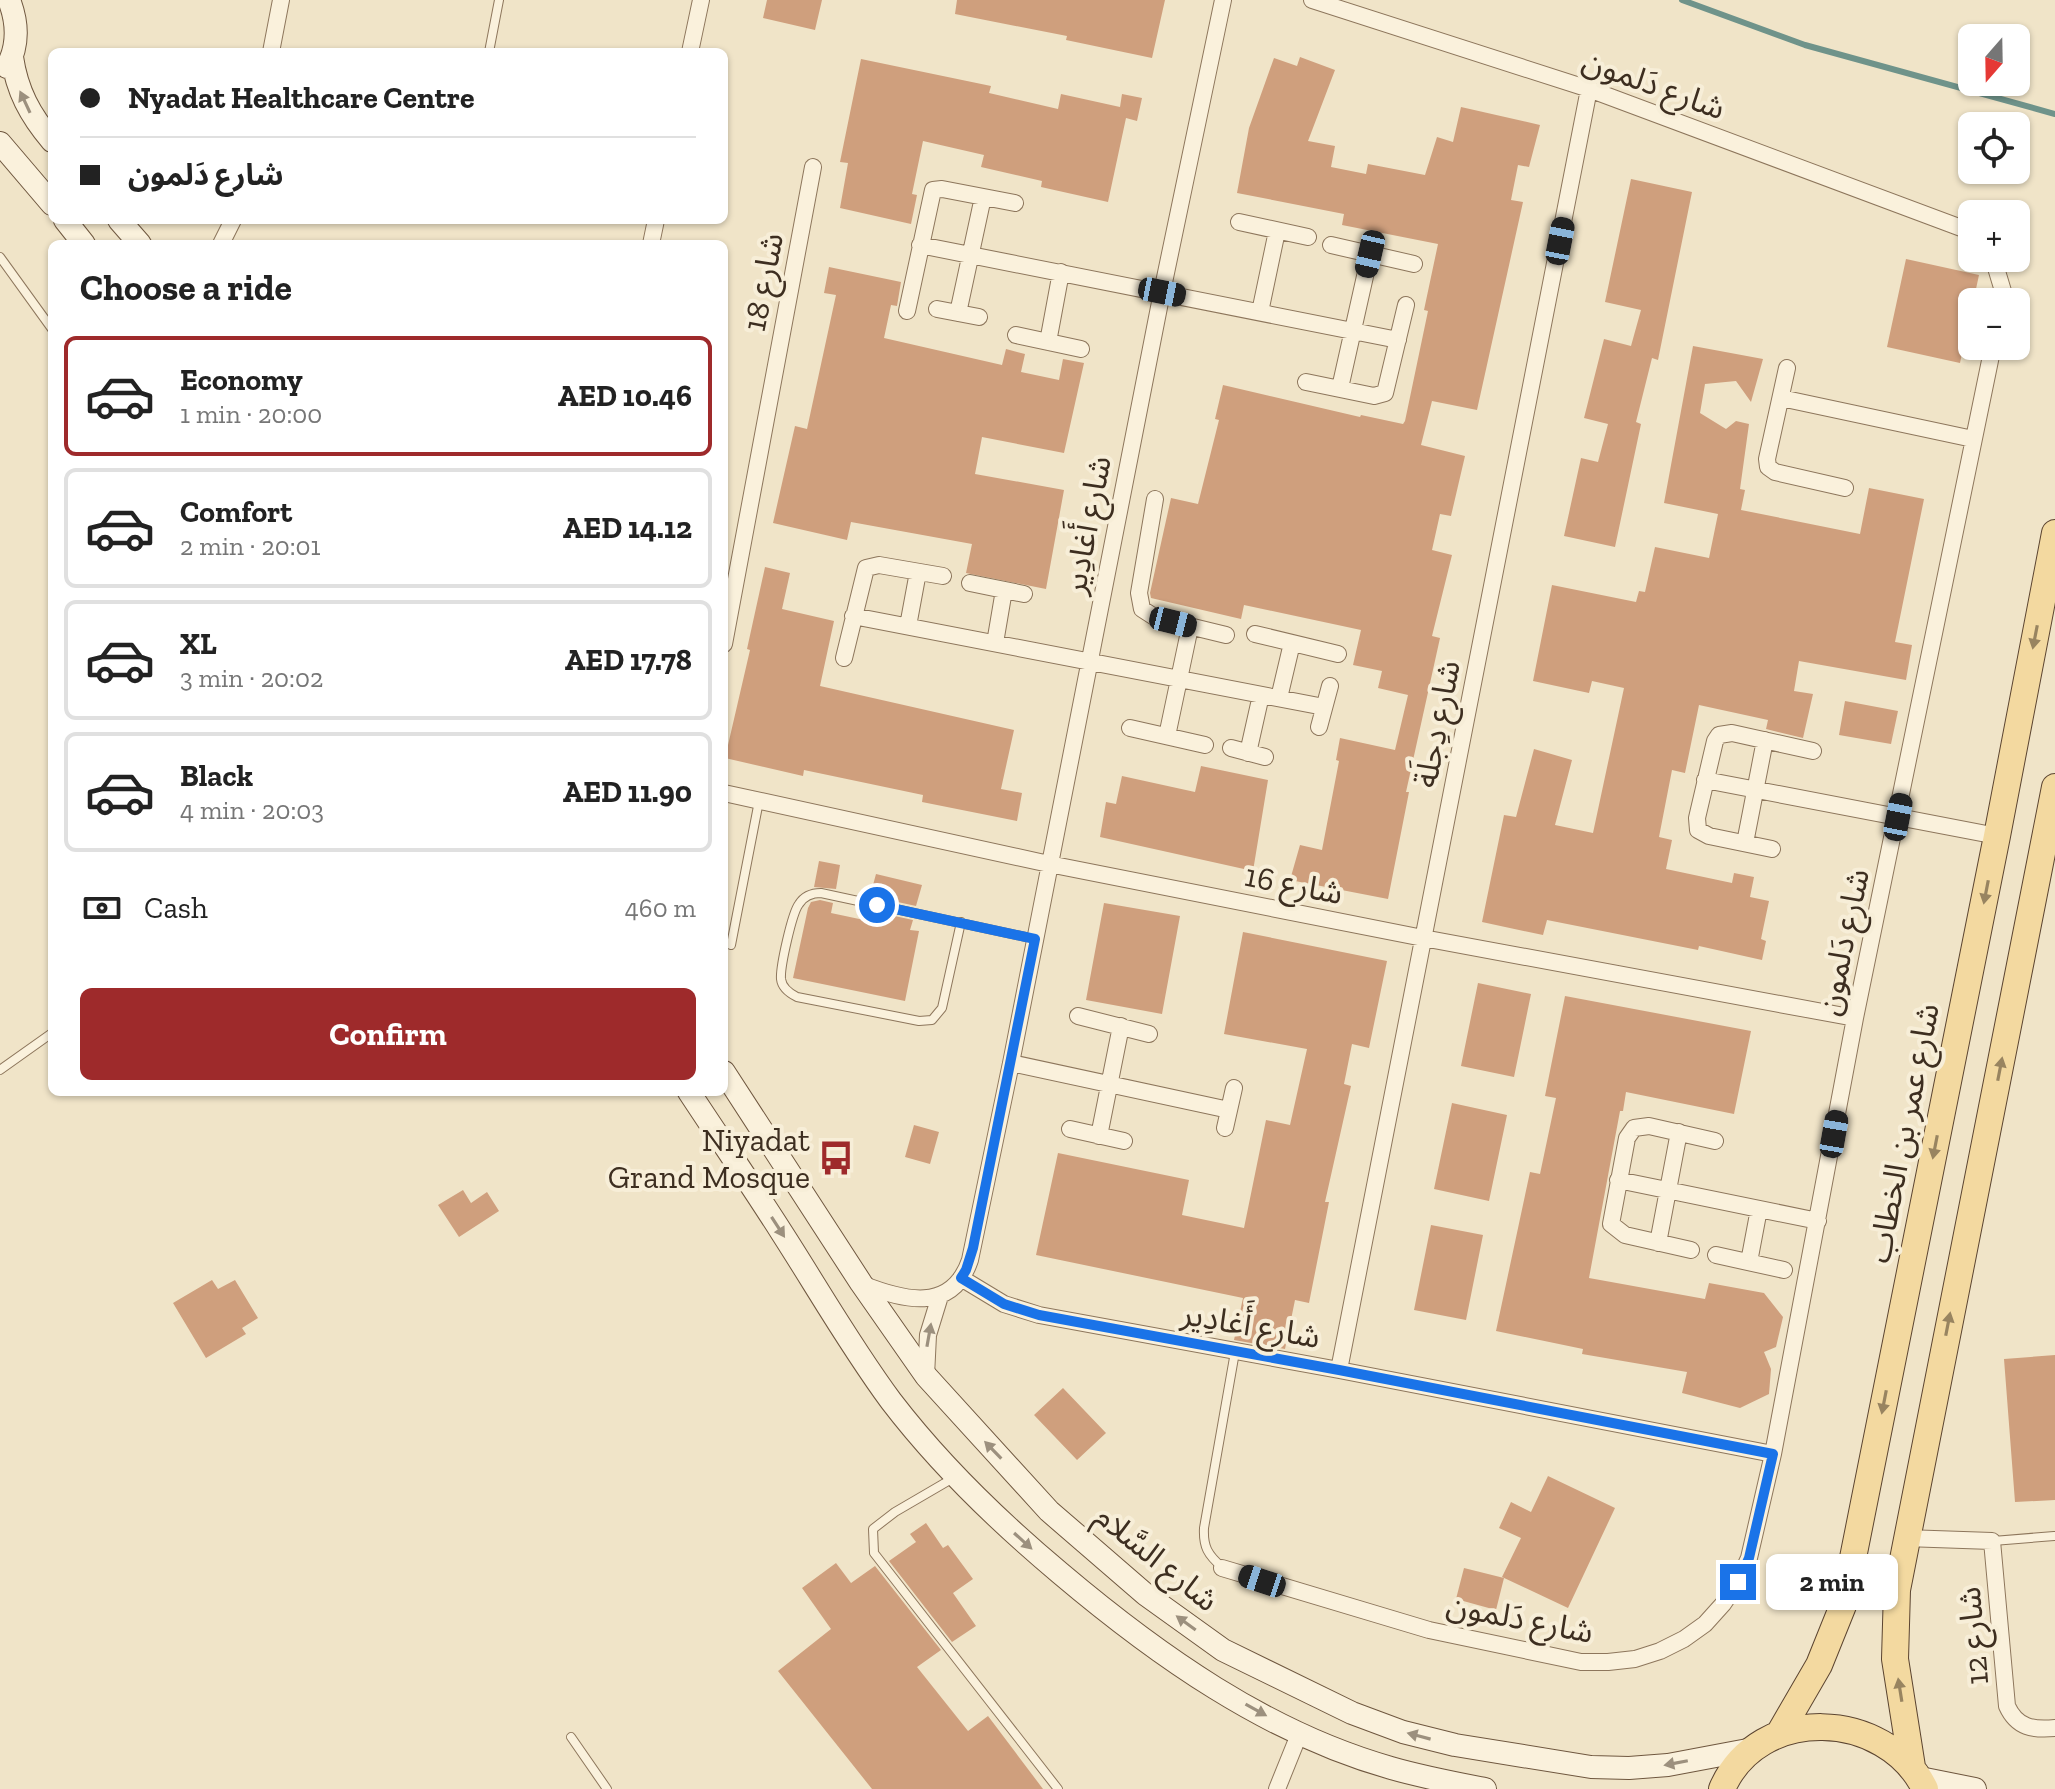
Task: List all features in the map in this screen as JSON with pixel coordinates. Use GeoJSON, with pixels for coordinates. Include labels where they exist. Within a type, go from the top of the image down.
{"type":"FeatureCollection","features":[{"type":"Feature","properties":{"kind":"main road","name":"شارع عمر بن الخطاب"},"geometry":{"type":"LineString","coordinates":[[1779,1734],[1819,1665],[1844,1603],[2055,533]]}},
{"type":"Feature","properties":{"kind":"main road"},"geometry":{"type":"LineString","coordinates":[[1919,1778],[1895,1659],[1897,1590],[1905,1538],[2048,856],[2054,795]]}},
{"type":"Feature","properties":{"kind":"main road"},"geometry":{"type":"LineString","coordinates":[[1722,1789],[1726,1778],[1753,1749],[1779,1734],[1815,1726],[1851,1729],[1884,1744],[1919,1778]]}},
{"type":"Feature","properties":{"kind":"street"},"geometry":{"type":"LineString","coordinates":[[0,78],[12,57],[17,36],[15,14],[9,0]]}},
{"type":"Feature","properties":{"kind":"street"},"geometry":{"type":"LineString","coordinates":[[272,48],[281,0]]}},
{"type":"Feature","properties":{"kind":"street"},"geometry":{"type":"LineString","coordinates":[[691,48],[701,0]]}},
{"type":"Feature","properties":{"kind":"street","name":"شارع أَغادِير"},"geometry":{"type":"LineString","coordinates":[[940,1296],[961,1278],[973,1248],[1088,660],[1223,0]]}},
{"type":"Feature","properties":{"kind":"street","name":"شارع دَلمون"},"geometry":{"type":"LineString","coordinates":[[1312,0],[1589,89],[1958,225]]}},
{"type":"Feature","properties":{"kind":"street"},"geometry":{"type":"LineString","coordinates":[[12,57],[25,105],[48,136]]}},
{"type":"Feature","properties":{"kind":"street","name":"شارع دِجلَة"},"geometry":{"type":"LineString","coordinates":[[1339,1370],[1589,89]]}},
{"type":"Feature","properties":{"kind":"street"},"geometry":{"type":"LineString","coordinates":[[0,143],[48,199]]}},
{"type":"Feature","properties":{"kind":"street","name":"شارع 18"},"geometry":{"type":"LineString","coordinates":[[728,623],[813,167]]}},
{"type":"Feature","properties":{"kind":"street"},"geometry":{"type":"LineString","coordinates":[[907,311],[933,190],[1015,203]]}},
{"type":"Feature","properties":{"kind":"street"},"geometry":{"type":"LineString","coordinates":[[958,313],[983,197]]}},
{"type":"Feature","properties":{"kind":"street"},"geometry":{"type":"LineString","coordinates":[[1239,222],[1308,237]]}},
{"type":"Feature","properties":{"kind":"street"},"geometry":{"type":"LineString","coordinates":[[68,224],[81,240]]}},
{"type":"Feature","properties":{"kind":"street"},"geometry":{"type":"LineString","coordinates":[[122,224],[136,240]]}},
{"type":"Feature","properties":{"kind":"street"},"geometry":{"type":"LineString","coordinates":[[1260,312],[1277,231]]}},
{"type":"Feature","properties":{"kind":"street"},"geometry":{"type":"LineString","coordinates":[[920,245],[1398,340]]}},
{"type":"Feature","properties":{"kind":"street"},"geometry":{"type":"LineString","coordinates":[[1331,245],[1414,264]]}},
{"type":"Feature","properties":{"kind":"street"},"geometry":{"type":"LineString","coordinates":[[1340,388],[1370,254]]}},
{"type":"Feature","properties":{"kind":"street"},"geometry":{"type":"LineString","coordinates":[[1048,342],[1061,272]]}},
{"type":"Feature","properties":{"kind":"street"},"geometry":{"type":"LineString","coordinates":[[1306,382],[1374,396],[1385,393],[1406,305]]}},
{"type":"Feature","properties":{"kind":"street"},"geometry":{"type":"LineString","coordinates":[[937,309],[979,317]]}},
{"type":"Feature","properties":{"kind":"street"},"geometry":{"type":"LineString","coordinates":[[1016,335],[1081,349]]}},
{"type":"Feature","properties":{"kind":"street","name":"شارع دَلمون"},"geometry":{"type":"LineString","coordinates":[[1222,1568],[1429,1630],[1581,1662],[1635,1659],[1660,1651],[1705,1624],[1731,1593],[1749,1558],[1773,1454],[1855,1018],[1990,360]]}},
{"type":"Feature","properties":{"kind":"street"},"geometry":{"type":"LineString","coordinates":[[1787,368],[1768,467],[1775,472],[1845,488]]}},
{"type":"Feature","properties":{"kind":"street"},"geometry":{"type":"LineString","coordinates":[[1781,398],[1973,439]]}},
{"type":"Feature","properties":{"kind":"street"},"geometry":{"type":"LineString","coordinates":[[1155,499],[1139,601],[1148,615],[1226,635]]}},
{"type":"Feature","properties":{"kind":"street"},"geometry":{"type":"LineString","coordinates":[[844,658],[866,568],[879,565],[943,576]]}},
{"type":"Feature","properties":{"kind":"street"},"geometry":{"type":"LineString","coordinates":[[908,626],[918,572]]}},
{"type":"Feature","properties":{"kind":"street"},"geometry":{"type":"LineString","coordinates":[[970,583],[1024,594]]}},
{"type":"Feature","properties":{"kind":"street"},"geometry":{"type":"LineString","coordinates":[[995,643],[1004,590]]}},
{"type":"Feature","properties":{"kind":"street"},"geometry":{"type":"LineString","coordinates":[[853,616],[1324,707]]}},
{"type":"Feature","properties":{"kind":"street"},"geometry":{"type":"LineString","coordinates":[[1167,736],[1190,627]]}},
{"type":"Feature","properties":{"kind":"street"},"geometry":{"type":"LineString","coordinates":[[1255,634],[1338,654]]}},
{"type":"Feature","properties":{"kind":"street"},"geometry":{"type":"LineString","coordinates":[[1279,698],[1292,643]]}},
{"type":"Feature","properties":{"kind":"street"},"geometry":{"type":"LineString","coordinates":[[1319,727],[1330,686]]}},
{"type":"Feature","properties":{"kind":"street"},"geometry":{"type":"LineString","coordinates":[[1231,748],[1257,755],[1261,695]]}},
{"type":"Feature","properties":{"kind":"street"},"geometry":{"type":"LineString","coordinates":[[1130,728],[1205,745]]}},
{"type":"Feature","properties":{"kind":"street"},"geometry":{"type":"LineString","coordinates":[[1772,849],[1709,836],[1698,830],[1697,818],[1712,748],[1719,735],[1732,733],[1813,751]]}},
{"type":"Feature","properties":{"kind":"street"},"geometry":{"type":"LineString","coordinates":[[1745,843],[1765,740]]}},
{"type":"Feature","properties":{"kind":"street"},"geometry":{"type":"LineString","coordinates":[[1705,780],[1997,836]]}},
{"type":"Feature","properties":{"kind":"street","name":"شارع 16"},"geometry":{"type":"LineString","coordinates":[[728,794],[1049,864],[1423,938],[1855,1018]]}},
{"type":"Feature","properties":{"kind":"street"},"geometry":{"type":"LineString","coordinates":[[1078,1016],[1149,1034]]}},
{"type":"Feature","properties":{"kind":"street"},"geometry":{"type":"LineString","coordinates":[[1099,1136],[1121,1026]]}},
{"type":"Feature","properties":{"kind":"street"},"geometry":{"type":"LineString","coordinates":[[1011,1063],[1229,1110]]}},
{"type":"Feature","properties":{"kind":"street","name":"شارع السَّلام"},"geometry":{"type":"LineString","coordinates":[[728,1078],[861,1283],[926,1376],[1049,1511],[1145,1594],[1223,1650],[1339,1707],[1403,1732],[1455,1745],[1591,1767],[1629,1768],[1668,1765],[1753,1749]]}},
{"type":"Feature","properties":{"kind":"street"},"geometry":{"type":"LineString","coordinates":[[1225,1128],[1234,1088]]}},
{"type":"Feature","properties":{"kind":"street"},"geometry":{"type":"LineString","coordinates":[[692,1096],[891,1400],[955,1476],[1024,1543],[1112,1617],[1201,1680],[1300,1732],[1389,1768],[1485,1789]]}},
{"type":"Feature","properties":{"kind":"street"},"geometry":{"type":"LineString","coordinates":[[1691,1250],[1625,1235],[1614,1229],[1611,1216],[1627,1138],[1634,1128],[1649,1126],[1715,1141]]}},
{"type":"Feature","properties":{"kind":"street"},"geometry":{"type":"LineString","coordinates":[[1070,1129],[1124,1141]]}},
{"type":"Feature","properties":{"kind":"street"},"geometry":{"type":"LineString","coordinates":[[1658,1243],[1679,1132]]}},
{"type":"Feature","properties":{"kind":"street"},"geometry":{"type":"LineString","coordinates":[[1618,1180],[1818,1221]]}},
{"type":"Feature","properties":{"kind":"street"},"geometry":{"type":"LineString","coordinates":[[1749,1262],[1759,1209]]}},
{"type":"Feature","properties":{"kind":"street"},"geometry":{"type":"LineString","coordinates":[[1716,1255],[1784,1270]]}},
{"type":"Feature","properties":{"kind":"street","name":"شارع أَغادِير"},"geometry":{"type":"LineString","coordinates":[[961,1278],[1004,1304],[1030,1312],[1773,1454]]}},
{"type":"Feature","properties":{"kind":"street"},"geometry":{"type":"LineString","coordinates":[[861,1283],[892,1296],[940,1296],[928,1335],[926,1376]]}},
{"type":"Feature","properties":{"kind":"street"},"geometry":{"type":"LineString","coordinates":[[1905,1538],[1992,1541]]}},
{"type":"Feature","properties":{"kind":"street","name":"شارع 12"},"geometry":{"type":"LineString","coordinates":[[1992,1541],[2007,1706],[2018,1721],[2028,1728],[2055,1728]]}},
{"type":"Feature","properties":{"kind":"street"},"geometry":{"type":"LineString","coordinates":[[1277,1789],[1300,1732]]}},
{"type":"Feature","properties":{"kind":"street"},"geometry":{"type":"LineString","coordinates":[[1919,1778],[1975,1789]]}},
{"type":"Feature","properties":{"kind":"lane"},"geometry":{"type":"LineString","coordinates":[[490,48],[499,0]]}},
{"type":"Feature","properties":{"kind":"lane"},"geometry":{"type":"LineString","coordinates":[[0,257],[48,323]]}},
{"type":"Feature","properties":{"kind":"lane"},"geometry":{"type":"LineString","coordinates":[[731,945],[759,800]]}},
{"type":"Feature","properties":{"kind":"lane"},"geometry":{"type":"LineString","coordinates":[[961,922],[942,1008],[932,1020],[919,1021],[797,997],[787,990],[781,980],[795,911],[804,899],[815,893],[961,922],[1035,939]]}},
{"type":"Feature","properties":{"kind":"lane"},"geometry":{"type":"LineString","coordinates":[[0,1070],[48,1036]]}},
{"type":"Feature","properties":{"kind":"lane","name":"شارع دَلمون"},"geometry":{"type":"LineString","coordinates":[[1222,1568],[1209,1556],[1204,1544],[1204,1528],[1235,1352]]}},
{"type":"Feature","properties":{"kind":"lane"},"geometry":{"type":"LineString","coordinates":[[955,1476],[873,1529],[874,1553],[1058,1789]]}},
{"type":"Feature","properties":{"kind":"lane"},"geometry":{"type":"LineString","coordinates":[[1992,1541],[2054,1538],[2055,1529]]}},
{"type":"Feature","properties":{"kind":"lane"},"geometry":{"type":"LineString","coordinates":[[571,1737],[607,1789]]}},
{"type":"Feature","properties":{"kind":"building"},"geometry":{"type":"Polygon","coordinates":[[[767,0],[822,0],[815,30],[763,18],[767,0]]]}},
{"type":"Feature","properties":{"kind":"building"},"geometry":{"type":"Polygon","coordinates":[[[957,0],[1165,0],[1152,58],[1066,40],[1067,36],[955,14],[957,0]]]}},
{"type":"Feature","properties":{"kind":"building"},"geometry":{"type":"Polygon","coordinates":[[[1300,57],[1335,70],[1308,141],[1335,146],[1331,167],[1366,174],[1368,164],[1425,175],[1437,137],[1453,142],[1461,107],[1540,125],[1529,167],[1518,165],[1511,200],[1523,202],[1477,410],[1432,401],[1421,445],[1465,456],[1451,516],[1440,514],[1432,550],[1452,555],[1432,636],[1440,638],[1406,792],[1409,792],[1388,899],[1290,880],[1300,845],[1322,850],[1339,761],[1336,760],[1340,738],[1395,750],[1408,695],[1378,688],[1382,671],[1353,665],[1361,630],[1244,605],[1241,619],[1151,598],[1150,593],[1171,498],[1198,504],[1219,420],[1215,419],[1223,385],[1360,417],[1403,424],[1405,421],[1428,311],[1424,310],[1438,244],[1342,225],[1344,214],[1237,193],[1249,128],[1274,58],[1297,66],[1300,57]]]}},
{"type":"Feature","properties":{"kind":"building"},"geometry":{"type":"Polygon","coordinates":[[[861,59],[991,86],[989,93],[1058,109],[1061,94],[1120,107],[1122,94],[1142,98],[1137,121],[1126,118],[1108,202],[1041,187],[1042,181],[981,167],[984,155],[923,141],[912,194],[917,195],[911,224],[840,208],[848,163],[840,162],[861,59]]]}},
{"type":"Feature","properties":{"kind":"building"},"geometry":{"type":"Polygon","coordinates":[[[1631,179],[1692,192],[1658,360],[1652,358],[1636,422],[1641,424],[1615,547],[1564,536],[1581,458],[1598,462],[1608,424],[1584,418],[1604,339],[1631,346],[1641,310],[1605,302],[1631,179]]]}},
{"type":"Feature","properties":{"kind":"building"},"geometry":{"type":"Polygon","coordinates":[[[1906,259],[1979,275],[1976,288],[1958,288],[1960,363],[1887,347],[1906,259]]]}},
{"type":"Feature","properties":{"kind":"building"},"geometry":{"type":"Polygon","coordinates":[[[829,267],[901,282],[897,306],[891,305],[884,338],[1002,365],[1006,349],[1025,354],[1021,372],[1059,380],[1063,359],[1084,363],[1064,453],[982,437],[975,474],[1064,490],[1046,589],[966,573],[972,544],[851,522],[847,540],[773,523],[795,426],[807,429],[836,295],[824,293],[829,267]]]}},
{"type":"Feature","properties":{"kind":"building"},"geometry":{"type":"Polygon","coordinates":[[[1693,346],[1763,359],[1751,402],[1736,381],[1705,384],[1700,413],[1726,429],[1736,421],[1749,424],[1740,489],[1745,490],[1741,510],[1860,534],[1869,488],[1924,499],[1895,642],[1912,645],[1906,680],[1799,661],[1794,691],[1813,694],[1803,738],[1766,729],[1768,720],[1699,705],[1685,773],[1672,770],[1659,837],[1672,840],[1666,869],[1732,883],[1734,873],[1754,877],[1750,897],[1769,901],[1761,939],[1766,941],[1762,960],[1547,920],[1543,935],[1482,922],[1504,815],[1516,817],[1534,749],[1572,760],[1555,825],[1593,833],[1624,688],[1592,681],[1589,693],[1533,681],[1552,585],[1636,602],[1639,591],[1645,592],[1655,547],[1709,558],[1718,514],[1664,503],[1693,346]]]}},
{"type":"Feature","properties":{"kind":"building"},"geometry":{"type":"Polygon","coordinates":[[[765,567],[790,573],[782,609],[834,621],[820,686],[1014,730],[1001,789],[1022,793],[1017,821],[922,802],[923,795],[804,770],[803,776],[728,759],[728,745],[750,650],[747,649],[765,567]]]}},
{"type":"Feature","properties":{"kind":"building"},"geometry":{"type":"Polygon","coordinates":[[[1845,701],[1898,711],[1891,744],[1839,735],[1845,701]]]}},
{"type":"Feature","properties":{"kind":"building"},"geometry":{"type":"Polygon","coordinates":[[[1201,766],[1268,780],[1253,871],[1100,837],[1106,802],[1116,804],[1122,776],[1195,792],[1201,766]]]}},
{"type":"Feature","properties":{"kind":"building"},"geometry":{"type":"Polygon","coordinates":[[[819,861],[840,865],[836,889],[814,887],[819,861]]]}},
{"type":"Feature","properties":{"kind":"building"},"geometry":{"type":"Polygon","coordinates":[[[876,874],[922,885],[916,906],[870,896],[876,874]]]}},
{"type":"Feature","properties":{"kind":"building"},"geometry":{"type":"Polygon","coordinates":[[[820,900],[833,903],[831,913],[864,920],[867,910],[913,920],[910,930],[919,931],[905,1001],[793,978],[808,908],[811,902],[820,900]]]}},
{"type":"Feature","properties":{"kind":"building"},"geometry":{"type":"Polygon","coordinates":[[[1104,903],[1180,916],[1162,1014],[1086,1000],[1104,903]]]}},
{"type":"Feature","properties":{"kind":"building"},"geometry":{"type":"Polygon","coordinates":[[[1243,932],[1387,961],[1369,1048],[1352,1044],[1344,1084],[1351,1086],[1325,1202],[1329,1202],[1309,1303],[1295,1300],[1285,1349],[1234,1340],[1243,1298],[1036,1255],[1058,1153],[1189,1180],[1182,1215],[1244,1228],[1266,1120],[1290,1125],[1307,1049],[1224,1034],[1243,932]]]}},
{"type":"Feature","properties":{"kind":"building"},"geometry":{"type":"Polygon","coordinates":[[[1478,983],[1531,994],[1514,1077],[1461,1066],[1478,983]]]}},
{"type":"Feature","properties":{"kind":"building"},"geometry":{"type":"Polygon","coordinates":[[[1565,996],[1751,1031],[1734,1114],[1626,1092],[1589,1278],[1705,1299],[1709,1283],[1764,1293],[1783,1317],[1776,1347],[1764,1352],[1771,1369],[1769,1394],[1740,1408],[1682,1393],[1687,1372],[1582,1354],[1583,1349],[1496,1331],[1530,1172],[1540,1174],[1556,1098],[1545,1096],[1565,996]]]}},
{"type":"Feature","properties":{"kind":"building"},"geometry":{"type":"Polygon","coordinates":[[[1452,1103],[1507,1115],[1489,1201],[1434,1189],[1452,1103]]]}},
{"type":"Feature","properties":{"kind":"building"},"geometry":{"type":"Polygon","coordinates":[[[914,1125],[939,1132],[930,1164],[905,1157],[914,1125]]]}},
{"type":"Feature","properties":{"kind":"building"},"geometry":{"type":"Polygon","coordinates":[[[463,1190],[471,1203],[487,1192],[499,1211],[459,1237],[438,1205],[463,1190]]]}},
{"type":"Feature","properties":{"kind":"building"},"geometry":{"type":"Polygon","coordinates":[[[1431,1225],[1483,1235],[1466,1320],[1414,1310],[1431,1225]]]}},
{"type":"Feature","properties":{"kind":"building"},"geometry":{"type":"Polygon","coordinates":[[[212,1280],[218,1289],[235,1280],[258,1318],[242,1328],[246,1334],[206,1358],[173,1303],[212,1280]]]}},
{"type":"Feature","properties":{"kind":"building"},"geometry":{"type":"Polygon","coordinates":[[[2055,1355],[2055,1500],[2015,1502],[2004,1359],[2055,1355]]]}},
{"type":"Feature","properties":{"kind":"building"},"geometry":{"type":"Polygon","coordinates":[[[1063,1388],[1106,1433],[1077,1460],[1034,1415],[1063,1388]]]}},
{"type":"Feature","properties":{"kind":"building"},"geometry":{"type":"Polygon","coordinates":[[[1548,1476],[1615,1508],[1568,1608],[1502,1577],[1521,1538],[1499,1528],[1511,1502],[1531,1512],[1548,1476]]]}},
{"type":"Feature","properties":{"kind":"building"},"geometry":{"type":"Polygon","coordinates":[[[926,1523],[943,1548],[948,1545],[973,1579],[953,1593],[976,1626],[952,1642],[889,1561],[916,1542],[910,1534],[926,1523]]]}},
{"type":"Feature","properties":{"kind":"building"},"geometry":{"type":"Polygon","coordinates":[[[836,1563],[851,1583],[875,1566],[941,1650],[917,1667],[968,1731],[988,1716],[1043,1789],[872,1789],[778,1671],[831,1629],[802,1588],[836,1563]]]}},
{"type":"Feature","properties":{"kind":"building"},"geometry":{"type":"Polygon","coordinates":[[[1464,1568],[1504,1578],[1496,1610],[1456,1599],[1464,1568]]]}},
{"type":"Feature","properties":{"kind":"waterway"},"geometry":{"type":"LineString","coordinates":[[1682,0],[1805,45],[2055,114]]}},
{"type":"Feature","properties":{"kind":"place","name":"Niyadat Grand Mosque"},"geometry":{"type":"Point","coordinates":[836,1158]}},
{"type":"Feature","properties":{"kind":"route"},"geometry":{"type":"LineString","coordinates":[[877,905],[1035,939],[973,1248],[961,1278],[1004,1304],[1039,1315],[1773,1454],[1749,1558],[1738,1582]]}}]}
